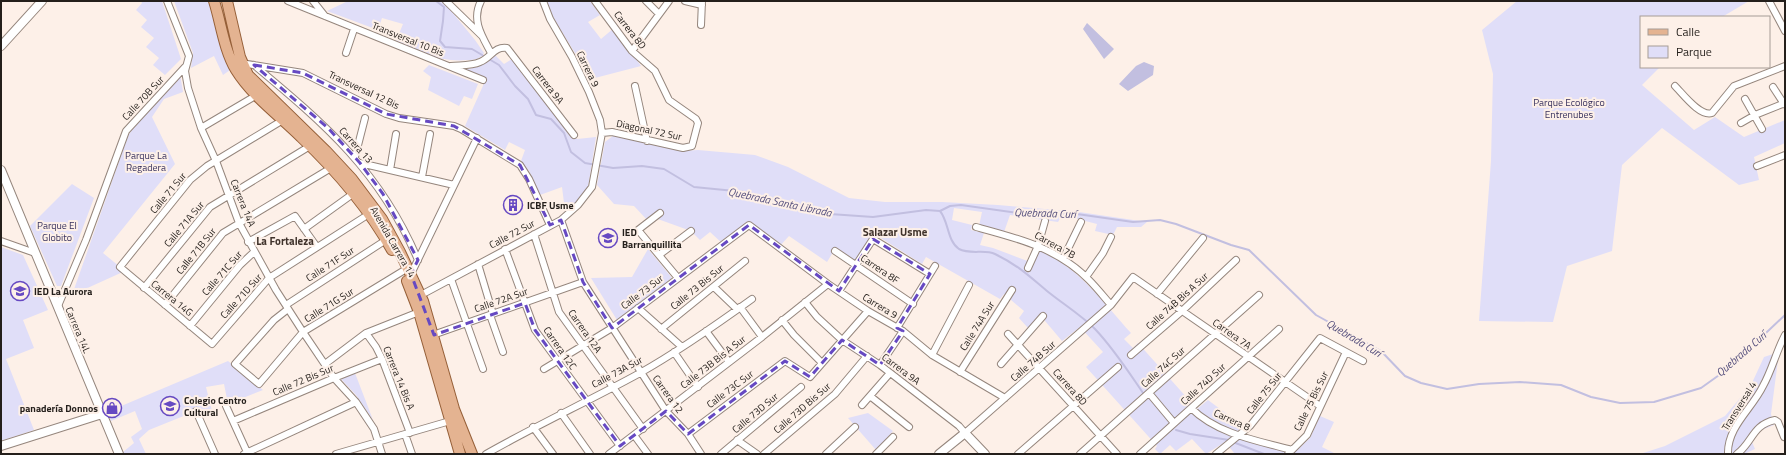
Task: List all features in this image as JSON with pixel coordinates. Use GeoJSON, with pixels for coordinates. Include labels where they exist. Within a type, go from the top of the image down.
{"type":"FeatureCollection","features":[{"type":"Feature","properties":{"kind":"main road","name":"Avenida Carrera 14"},"geometry":{"type":"LineString","coordinates":[[214,1],[232,63],[242,78],[257,95],[310,146],[354,193],[421,295],[450,421],[460,454]]}},
{"type":"Feature","properties":{"kind":"main road","name":"Avenida Carrera 14"},"geometry":{"type":"LineString","coordinates":[[227,1],[241,63],[253,82],[323,148],[352,179],[382,219],[407,272],[419,312],[430,336],[454,409],[472,454]]}},
{"type":"Feature","properties":{"kind":"street"},"geometry":{"type":"LineString","coordinates":[[1,46],[42,1]]}},
{"type":"Feature","properties":{"kind":"street","name":"Carrera 14A"},"geometry":{"type":"LineString","coordinates":[[167,1],[189,56],[185,67],[188,88],[201,128],[216,161],[228,196],[248,242],[303,332],[334,378],[356,402],[374,429],[382,454]]}},
{"type":"Feature","properties":{"kind":"street","name":"Transversal 10 Bis"},"geometry":{"type":"LineString","coordinates":[[288,1],[483,80]]}},
{"type":"Feature","properties":{"kind":"street"},"geometry":{"type":"LineString","coordinates":[[313,1],[326,17]]}},
{"type":"Feature","properties":{"kind":"street"},"geometry":{"type":"LineString","coordinates":[[446,1],[482,36]]}},
{"type":"Feature","properties":{"kind":"street","name":"Carrera 9"},"geometry":{"type":"LineString","coordinates":[[543,1],[550,19],[572,57],[589,92],[600,120],[602,133],[600,150]]}},
{"type":"Feature","properties":{"kind":"street","name":"Carrera 8D"},"geometry":{"type":"LineString","coordinates":[[595,1],[632,51],[655,71],[669,100],[698,121],[692,146]]}},
{"type":"Feature","properties":{"kind":"street"},"geometry":{"type":"LineString","coordinates":[[646,1],[659,14]]}},
{"type":"Feature","properties":{"kind":"street"},"geometry":{"type":"LineString","coordinates":[[632,51],[669,1]]}},
{"type":"Feature","properties":{"kind":"street"},"geometry":{"type":"LineString","coordinates":[[685,1],[702,3],[701,25]]}},
{"type":"Feature","properties":{"kind":"street"},"geometry":{"type":"LineString","coordinates":[[1768,1],[1785,31]]}},
{"type":"Feature","properties":{"kind":"street"},"geometry":{"type":"LineString","coordinates":[[448,66],[471,65],[483,61],[491,54],[482,36],[476,14],[480,2]]}},
{"type":"Feature","properties":{"kind":"street"},"geometry":{"type":"LineString","coordinates":[[346,53],[354,29]]}},
{"type":"Feature","properties":{"kind":"street","name":"Carrera 9A"},"geometry":{"type":"LineString","coordinates":[[491,54],[498,48],[507,48],[574,135]]}},
{"type":"Feature","properties":{"kind":"street","name":"Transversal 12 Bis"},"geometry":{"type":"LineString","coordinates":[[241,63],[303,73],[386,114],[399,118],[454,126],[477,138]]}},
{"type":"Feature","properties":{"kind":"street","name":"Carrera 13"},"geometry":{"type":"LineString","coordinates":[[254,65],[312,114],[355,157],[393,211],[412,245],[418,260]]}},
{"type":"Feature","properties":{"kind":"street"},"geometry":{"type":"LineString","coordinates":[[1675,86],[1702,113],[1712,113],[1734,86],[1785,66]]}},
{"type":"Feature","properties":{"kind":"street","name":"Calle 70B Sur"},"geometry":{"type":"LineString","coordinates":[[58,306],[86,240],[129,127],[185,67]]}},
{"type":"Feature","properties":{"kind":"street"},"geometry":{"type":"LineString","coordinates":[[635,86],[647,141]]}},
{"type":"Feature","properties":{"kind":"street"},"geometry":{"type":"LineString","coordinates":[[1741,123],[1755,115],[1784,103],[1773,86]]}},
{"type":"Feature","properties":{"kind":"street"},"geometry":{"type":"LineString","coordinates":[[201,128],[257,95]]}},
{"type":"Feature","properties":{"kind":"street"},"geometry":{"type":"LineString","coordinates":[[1745,99],[1762,129]]}},
{"type":"Feature","properties":{"kind":"street"},"geometry":{"type":"LineString","coordinates":[[355,157],[365,118]]}},
{"type":"Feature","properties":{"kind":"street","name":"Calle 71 Sur"},"geometry":{"type":"LineString","coordinates":[[120,267],[190,180],[216,161],[283,120]]}},
{"type":"Feature","properties":{"kind":"street","name":"Diagonal 72 Sur"},"geometry":{"type":"LineString","coordinates":[[602,133],[612,132],[683,148],[692,146]]}},
{"type":"Feature","properties":{"kind":"street"},"geometry":{"type":"LineString","coordinates":[[390,170],[396,134]]}},
{"type":"Feature","properties":{"kind":"street"},"geometry":{"type":"LineString","coordinates":[[422,177],[430,134]]}},
{"type":"Feature","properties":{"kind":"street"},"geometry":{"type":"LineString","coordinates":[[407,272],[418,260],[477,138],[520,165],[529,178],[550,225]]}},
{"type":"Feature","properties":{"kind":"street","name":"Calle 71A Sur"},"geometry":{"type":"LineString","coordinates":[[144,288],[210,207],[310,146]]}},
{"type":"Feature","properties":{"kind":"street","name":"Calle 72 Sur"},"geometry":{"type":"LineString","coordinates":[[421,295],[561,220],[583,200],[592,187],[600,150]]}},
{"type":"Feature","properties":{"kind":"street"},"geometry":{"type":"LineString","coordinates":[[1757,166],[1785,155]]}},
{"type":"Feature","properties":{"kind":"street"},"geometry":{"type":"LineString","coordinates":[[360,163],[454,185]]}},
{"type":"Feature","properties":{"kind":"street","name":"Calle 71B Sur"},"geometry":{"type":"LineString","coordinates":[[165,305],[223,233],[331,168]]}},
{"type":"Feature","properties":{"kind":"street","name":"Carrera 14L"},"geometry":{"type":"LineString","coordinates":[[1,170],[119,454]]}},
{"type":"Feature","properties":{"kind":"street"},"geometry":{"type":"LineString","coordinates":[[317,247],[304,229],[354,193]]}},
{"type":"Feature","properties":{"kind":"street"},"geometry":{"type":"LineString","coordinates":[[660,213],[638,230],[678,278]]}},
{"type":"Feature","properties":{"kind":"street","name":"Calle 71D Sur"},"geometry":{"type":"LineString","coordinates":[[212,344],[269,278],[369,214]]}},
{"type":"Feature","properties":{"kind":"street","name":"Calle 71C Sur"},"geometry":{"type":"LineString","coordinates":[[248,242],[295,216],[304,229]]}},
{"type":"Feature","properties":{"kind":"street","name":"Carrera 12"},"geometry":{"type":"LineString","coordinates":[[561,220],[583,282],[666,411],[688,434],[701,454]]}},
{"type":"Feature","properties":{"kind":"street"},"geometry":{"type":"LineString","coordinates":[[1028,268],[1038,246],[1045,221]]}},
{"type":"Feature","properties":{"kind":"street"},"geometry":{"type":"LineString","coordinates":[[1063,259],[1081,222]]}},
{"type":"Feature","properties":{"kind":"street","name":"Carrera 9"},"geometry":{"type":"LineString","coordinates":[[749,225],[828,284],[868,311],[900,330],[932,355],[1005,398]]}},
{"type":"Feature","properties":{"kind":"street","name":"Calle 73 Sur"},"geometry":{"type":"LineString","coordinates":[[544,369],[612,328],[749,225]]}},
{"type":"Feature","properties":{"kind":"street","name":"Carrera 7B"},"geometry":{"type":"LineString","coordinates":[[976,227],[1038,246],[1063,259],[1086,277],[1111,305]]}},
{"type":"Feature","properties":{"kind":"street"},"geometry":{"type":"LineString","coordinates":[[659,255],[691,231]]}},
{"type":"Feature","properties":{"kind":"street","name":"Carrera 12A"},"geometry":{"type":"LineString","coordinates":[[534,234],[559,312],[643,429]]}},
{"type":"Feature","properties":{"kind":"street"},"geometry":{"type":"LineString","coordinates":[[1086,277],[1112,237]]}},
{"type":"Feature","properties":{"kind":"street"},"geometry":{"type":"LineString","coordinates":[[1157,294],[1203,238]]}},
{"type":"Feature","properties":{"kind":"street"},"geometry":{"type":"LineString","coordinates":[[838,291],[873,239],[930,274]]}},
{"type":"Feature","properties":{"kind":"street","name":"Calle 71F Sur"},"geometry":{"type":"LineString","coordinates":[[259,384],[235,364],[287,307],[386,240]]}},
{"type":"Feature","properties":{"kind":"street"},"geometry":{"type":"LineString","coordinates":[[1,241],[36,253]]}},
{"type":"Feature","properties":{"kind":"street","name":"Carrera 12C"},"geometry":{"type":"LineString","coordinates":[[506,249],[524,303],[535,330],[620,446]]}},
{"type":"Feature","properties":{"kind":"street","name":"Carrera 8F"},"geometry":{"type":"LineString","coordinates":[[835,251],[913,304]]}},
{"type":"Feature","properties":{"kind":"street","name":"Calle 71C Sur"},"geometry":{"type":"LineString","coordinates":[[190,326],[240,265],[254,252]]}},
{"type":"Feature","properties":{"kind":"street","name":"Calle 74B Bis A Sur"},"geometry":{"type":"LineString","coordinates":[[1131,355],[1182,311],[1236,260]]}},
{"type":"Feature","properties":{"kind":"street","name":"Calle 73 Bis Sur"},"geometry":{"type":"LineString","coordinates":[[661,329],[714,288],[745,261]]}},
{"type":"Feature","properties":{"kind":"street"},"geometry":{"type":"LineString","coordinates":[[478,264],[503,352]]}},
{"type":"Feature","properties":{"kind":"street"},"geometry":{"type":"LineString","coordinates":[[880,365],[935,266]]}},
{"type":"Feature","properties":{"kind":"street","name":"Carrera 14G"},"geometry":{"type":"LineString","coordinates":[[120,267],[212,344]]}},
{"type":"Feature","properties":{"kind":"street","name":"Calle 71G Sur"},"geometry":{"type":"LineString","coordinates":[[259,384],[303,332],[407,272]]}},
{"type":"Feature","properties":{"kind":"street","name":"Carrera 7A"},"geometry":{"type":"LineString","coordinates":[[1133,277],[1320,406]]}},
{"type":"Feature","properties":{"kind":"street","name":"Calle 74B Sur"},"geometry":{"type":"LineString","coordinates":[[939,454],[1093,322],[1111,305],[1133,277]]}},
{"type":"Feature","properties":{"kind":"street"},"geometry":{"type":"LineString","coordinates":[[451,279],[483,369]]}},
{"type":"Feature","properties":{"kind":"street","name":"Calle 72A Sur"},"geometry":{"type":"LineString","coordinates":[[430,336],[583,282]]}},
{"type":"Feature","properties":{"kind":"street","name":"Calle 73B Bis A Sur"},"geometry":{"type":"LineString","coordinates":[[609,454],[698,387],[828,284]]}},
{"type":"Feature","properties":{"kind":"street"},"geometry":{"type":"LineString","coordinates":[[932,355],[969,285]]}},
{"type":"Feature","properties":{"kind":"street"},"geometry":{"type":"LineString","coordinates":[[714,288],[739,308],[762,337]]}},
{"type":"Feature","properties":{"kind":"street","name":"Calle 74A Sur"},"geometry":{"type":"LineString","coordinates":[[960,372],[1012,290]]}},
{"type":"Feature","properties":{"kind":"street","name":"Calle 74C Sur"},"geometry":{"type":"LineString","coordinates":[[1080,454],[1259,295]]}},
{"type":"Feature","properties":{"kind":"street","name":"Calle 73A Sur"},"geometry":{"type":"LineString","coordinates":[[486,454],[533,427],[640,372],[682,347],[752,298]]}},
{"type":"Feature","properties":{"kind":"street","name":"Carrera 9A"},"geometry":{"type":"LineString","coordinates":[[805,302],[817,317],[842,340],[880,365],[959,426],[985,454]]}},
{"type":"Feature","properties":{"kind":"street"},"geometry":{"type":"LineString","coordinates":[[638,308],[682,347]]}},
{"type":"Feature","properties":{"kind":"street"},"geometry":{"type":"LineString","coordinates":[[782,320],[794,335],[822,363],[868,311]]}},
{"type":"Feature","properties":{"kind":"street"},"geometry":{"type":"LineString","coordinates":[[325,364],[366,333],[419,312]]}},
{"type":"Feature","properties":{"kind":"street"},"geometry":{"type":"LineString","coordinates":[[1001,364],[1043,316]]}},
{"type":"Feature","properties":{"kind":"street","name":"Calle 74D Sur"},"geometry":{"type":"LineString","coordinates":[[1140,454],[1279,329]]}},
{"type":"Feature","properties":{"kind":"street"},"geometry":{"type":"LineString","coordinates":[[706,331],[729,362]]}},
{"type":"Feature","properties":{"kind":"street","name":"Carrera 14 Bis A"},"geometry":{"type":"LineString","coordinates":[[366,333],[382,359],[408,434],[412,454]]}},
{"type":"Feature","properties":{"kind":"street","name":"Carrera 8D"},"geometry":{"type":"LineString","coordinates":[[1008,334],[1117,454]]}},
{"type":"Feature","properties":{"kind":"street","name":"Transversal 4"},"geometry":{"type":"LineString","coordinates":[[1729,454],[1731,437],[1746,411],[1759,395],[1785,335]]}},
{"type":"Feature","properties":{"kind":"street","name":"Calle 75 Sur"},"geometry":{"type":"LineString","coordinates":[[1216,454],[1257,418],[1320,338],[1346,352]]}},
{"type":"Feature","properties":{"kind":"street"},"geometry":{"type":"LineString","coordinates":[[674,352],[698,387]]}},
{"type":"Feature","properties":{"kind":"street"},"geometry":{"type":"LineString","coordinates":[[1346,352],[1363,361]]}},
{"type":"Feature","properties":{"kind":"street","name":"Calle 75 Bis Sur"},"geometry":{"type":"LineString","coordinates":[[1290,452],[1307,435],[1346,352]]}},
{"type":"Feature","properties":{"kind":"street","name":"Calle 73D Bis Sur"},"geometry":{"type":"LineString","coordinates":[[764,454],[835,394],[867,356]]}},
{"type":"Feature","properties":{"kind":"street","name":"Calle 72 Bis Sur"},"geometry":{"type":"LineString","coordinates":[[233,421],[382,359]]}},
{"type":"Feature","properties":{"kind":"street","name":"Calle 73C Sur"},"geometry":{"type":"LineString","coordinates":[[688,434],[785,361],[810,377],[822,363]]}},
{"type":"Feature","properties":{"kind":"street"},"geometry":{"type":"LineString","coordinates":[[1018,454],[1118,367]]}},
{"type":"Feature","properties":{"kind":"street"},"geometry":{"type":"LineString","coordinates":[[862,405],[890,373]]}},
{"type":"Feature","properties":{"kind":"street","name":"Calle 73D Sur"},"geometry":{"type":"LineString","coordinates":[[721,454],[802,387]]}},
{"type":"Feature","properties":{"kind":"street"},"geometry":{"type":"LineString","coordinates":[[1149,392],[1174,423]]}},
{"type":"Feature","properties":{"kind":"street"},"geometry":{"type":"LineString","coordinates":[[870,396],[909,427]]}},
{"type":"Feature","properties":{"kind":"street"},"geometry":{"type":"LineString","coordinates":[[226,406],[245,453],[356,402]]}},
{"type":"Feature","properties":{"kind":"street","name":"Carrera 8"},"geometry":{"type":"LineString","coordinates":[[1192,408],[1203,418],[1237,437],[1290,452]]}},
{"type":"Feature","properties":{"kind":"street"},"geometry":{"type":"LineString","coordinates":[[196,411],[216,454]]}},
{"type":"Feature","properties":{"kind":"street"},"geometry":{"type":"LineString","coordinates":[[561,413],[590,454]]}},
{"type":"Feature","properties":{"kind":"street"},"geometry":{"type":"LineString","coordinates":[[1,446],[102,414]]}},
{"type":"Feature","properties":{"kind":"street"},"geometry":{"type":"LineString","coordinates":[[1737,454],[1757,428],[1769,421],[1775,420],[1778,422],[1784,437]]}},
{"type":"Feature","properties":{"kind":"street"},"geometry":{"type":"LineString","coordinates":[[336,454],[450,421]]}},
{"type":"Feature","properties":{"kind":"street"},"geometry":{"type":"LineString","coordinates":[[533,427],[552,454]]}},
{"type":"Feature","properties":{"kind":"street"},"geometry":{"type":"LineString","coordinates":[[826,454],[855,427]]}},
{"type":"Feature","properties":{"kind":"street"},"geometry":{"type":"LineString","coordinates":[[634,435],[648,454]]}},
{"type":"Feature","properties":{"kind":"street"},"geometry":{"type":"LineString","coordinates":[[876,454],[893,437]]}},
{"type":"Feature","properties":{"kind":"street"},"geometry":{"type":"LineString","coordinates":[[738,440],[757,454]]}},
{"type":"Feature","properties":{"kind":"highlighted area"},"geometry":{"type":"Polygon","coordinates":[[[254,65],[303,73],[386,114],[454,126],[520,165],[550,225],[561,220],[583,282],[612,328],[749,225],[839,291],[873,239],[930,274],[897,328],[903,331],[880,365],[842,340],[810,377],[785,361],[688,434],[666,411],[620,446],[535,330],[525,303],[434,335],[411,274],[418,260],[383,194],[360,163],[328,128],[254,65]]]}},
{"type":"Feature","properties":{"kind":"green space"},"geometry":{"type":"Polygon","coordinates":[[[141,1],[162,1],[181,59],[165,75],[153,65],[159,58],[146,47],[154,38],[141,27],[147,20],[136,10],[142,3],[141,1]]]}},
{"type":"Feature","properties":{"kind":"green space"},"geometry":{"type":"Polygon","coordinates":[[[174,1],[208,1],[223,54],[230,70],[223,75],[214,56],[191,68],[193,53],[174,1]]]}},
{"type":"Feature","properties":{"kind":"green space"},"geometry":{"type":"Polygon","coordinates":[[[348,1],[443,1],[484,53],[479,58],[473,60],[449,60],[439,58],[396,41],[403,24],[382,18],[378,30],[327,11],[348,1]]]}},
{"type":"Feature","properties":{"kind":"green space"},"geometry":{"type":"Polygon","coordinates":[[[546,1],[590,1],[600,15],[588,22],[601,39],[614,28],[641,66],[591,79],[554,19],[546,1]]]}},
{"type":"Feature","properties":{"kind":"green space","name":"Parque Ecológico Entrenubes"},"geometry":{"type":"Polygon","coordinates":[[[1517,1],[1749,1],[1724,16],[1640,16],[1640,68],[1659,68],[1642,85],[1694,130],[1715,117],[1744,137],[1785,120],[1785,143],[1754,157],[1759,180],[1739,185],[1662,128],[1622,165],[1612,251],[1567,266],[1553,322],[1479,321],[1491,161],[1493,74],[1482,30],[1517,1]]]}},
{"type":"Feature","properties":{"kind":"green space"},"geometry":{"type":"Polygon","coordinates":[[[495,55],[504,64],[512,59],[577,139],[596,137],[588,188],[578,201],[565,211],[562,187],[540,195],[529,171],[521,161],[525,150],[509,142],[505,150],[465,126],[486,79],[462,69],[480,66],[495,55]]]}},
{"type":"Feature","properties":{"kind":"green space"},"geometry":{"type":"Polygon","coordinates":[[[429,65],[478,84],[472,99],[464,96],[459,106],[428,90],[431,77],[423,71],[429,65]]]}},
{"type":"Feature","properties":{"kind":"green space","name":"Parque La Regadera"},"geometry":{"type":"Polygon","coordinates":[[[180,74],[183,92],[164,99],[152,117],[175,164],[103,253],[125,271],[72,295],[128,136],[180,74]]]}},
{"type":"Feature","properties":{"kind":"green space"},"geometry":{"type":"Polygon","coordinates":[[[614,135],[683,151],[698,150],[755,155],[788,167],[849,198],[885,202],[942,202],[998,205],[1079,212],[1147,222],[1141,227],[1117,227],[1113,235],[1095,231],[1097,224],[1062,215],[1058,222],[1010,215],[1004,232],[979,226],[982,212],[954,208],[952,220],[972,225],[971,230],[984,233],[980,245],[993,248],[1033,263],[1040,250],[1067,266],[1090,287],[1131,333],[1124,339],[1133,348],[1138,343],[1197,409],[1208,400],[1243,426],[1232,436],[1293,454],[1235,454],[1225,442],[1206,454],[1192,439],[1176,451],[1170,445],[1160,454],[1155,449],[1157,446],[1086,367],[1103,352],[1080,327],[1062,341],[1040,315],[1028,328],[1019,318],[1024,311],[1004,294],[1000,299],[926,257],[922,264],[873,233],[855,261],[835,249],[827,262],[789,236],[779,247],[749,225],[723,244],[710,232],[700,240],[691,231],[655,218],[649,222],[634,206],[614,204],[597,185],[605,142],[614,135]]]}},
{"type":"Feature","properties":{"kind":"green space","name":"Parque El Globito"},"geometry":{"type":"Polygon","coordinates":[[[72,184],[94,198],[61,286],[57,286],[30,226],[72,184]]]}},
{"type":"Feature","properties":{"kind":"green space"},"geometry":{"type":"Polygon","coordinates":[[[1,247],[23,255],[48,310],[23,320],[34,348],[6,359],[34,430],[1,441],[1,247]]]}},
{"type":"Feature","properties":{"kind":"green space"},"geometry":{"type":"Polygon","coordinates":[[[648,249],[672,278],[617,320],[591,278],[632,277],[648,249]]]}},
{"type":"Feature","properties":{"kind":"green space"},"geometry":{"type":"Polygon","coordinates":[[[1779,352],[1771,414],[1774,425],[1749,435],[1755,449],[1744,454],[1640,454],[1665,446],[1725,416],[1751,385],[1764,357],[1779,352]]]}},
{"type":"Feature","properties":{"kind":"green space"},"geometry":{"type":"Polygon","coordinates":[[[228,361],[263,390],[228,404],[224,384],[206,387],[212,411],[198,416],[196,411],[149,430],[139,439],[146,454],[124,454],[123,452],[134,443],[131,437],[142,429],[135,411],[111,421],[107,412],[228,361]]]}},
{"type":"Feature","properties":{"kind":"green space"},"geometry":{"type":"Polygon","coordinates":[[[355,373],[373,420],[356,395],[341,379],[355,373]]]}},
{"type":"Feature","properties":{"kind":"green space"},"geometry":{"type":"Polygon","coordinates":[[[868,413],[893,431],[876,450],[848,418],[868,413]]]}},
{"type":"Feature","properties":{"kind":"green space"},"geometry":{"type":"Polygon","coordinates":[[[1320,416],[1334,422],[1322,447],[1336,454],[1293,454],[1310,438],[1320,416]]]}},
{"type":"Feature","properties":{"kind":"shaded area"},"geometry":{"type":"Polygon","coordinates":[[[1087,23],[1114,49],[1104,59],[1083,29],[1087,23]]]}},
{"type":"Feature","properties":{"kind":"shaded area"},"geometry":{"type":"Polygon","coordinates":[[[1144,62],[1154,66],[1153,75],[1128,91],[1119,84],[1136,66],[1144,62]]]}},
{"type":"Feature","properties":{"kind":"waterway","name":"Quebrada Santa Librada"},"geometry":{"type":"LineString","coordinates":[[436,1],[444,7],[440,41],[445,47],[472,49],[499,65],[515,86],[528,99],[536,115],[551,119],[564,133],[571,152],[585,163],[613,168],[642,166],[664,169],[694,187],[745,192],[830,214],[873,217],[926,210],[940,211],[955,246],[963,251],[987,252],[1003,258],[1023,271],[1078,314],[1095,329],[1115,352],[1143,393]]}},
{"type":"Feature","properties":{"kind":"waterway","name":"Quebrada Curí"},"geometry":{"type":"LineString","coordinates":[[940,211],[950,206],[961,205],[1025,214],[1070,213],[1133,222],[1160,220],[1176,224],[1231,245],[1249,250],[1316,315],[1381,351],[1405,376],[1421,383],[1447,389],[1479,384],[1520,382],[1561,385],[1591,397],[1620,403],[1654,402],[1701,388],[1729,368],[1785,315]]}},
{"type":"Feature","properties":{"kind":"waterway","name":"Quebrada Santa Librada"},"geometry":{"type":"LineString","coordinates":[[1176,430],[1190,434],[1229,440]]}},
{"type":"Feature","properties":{"kind":"waterway","name":"Quebrada Santa Librada"},"geometry":{"type":"LineString","coordinates":[[1233,442],[1264,454]]}},
{"type":"Feature","properties":{"kind":"place","name":"ICBF Usme"},"geometry":{"type":"Point","coordinates":[513,205]}},
{"type":"Feature","properties":{"kind":"place","name":"IED Barranquillita"},"geometry":{"type":"Point","coordinates":[608,238]}},
{"type":"Feature","properties":{"kind":"place","name":"IED La Aurora"},"geometry":{"type":"Point","coordinates":[20,291]}},
{"type":"Feature","properties":{"kind":"place","name":"Colegio Centro Cultural"},"geometry":{"type":"Point","coordinates":[170,406]}},
{"type":"Feature","properties":{"kind":"place","name":"panadería Donnos"},"geometry":{"type":"Point","coordinates":[112,408]}},
{"type":"Feature","properties":{"kind":"district","name":"Salazar Usme"},"geometry":{"type":"Point","coordinates":[895,232]}},
{"type":"Feature","properties":{"kind":"district","name":"La Fortaleza"},"geometry":{"type":"Point","coordinates":[285,241]}}]}
